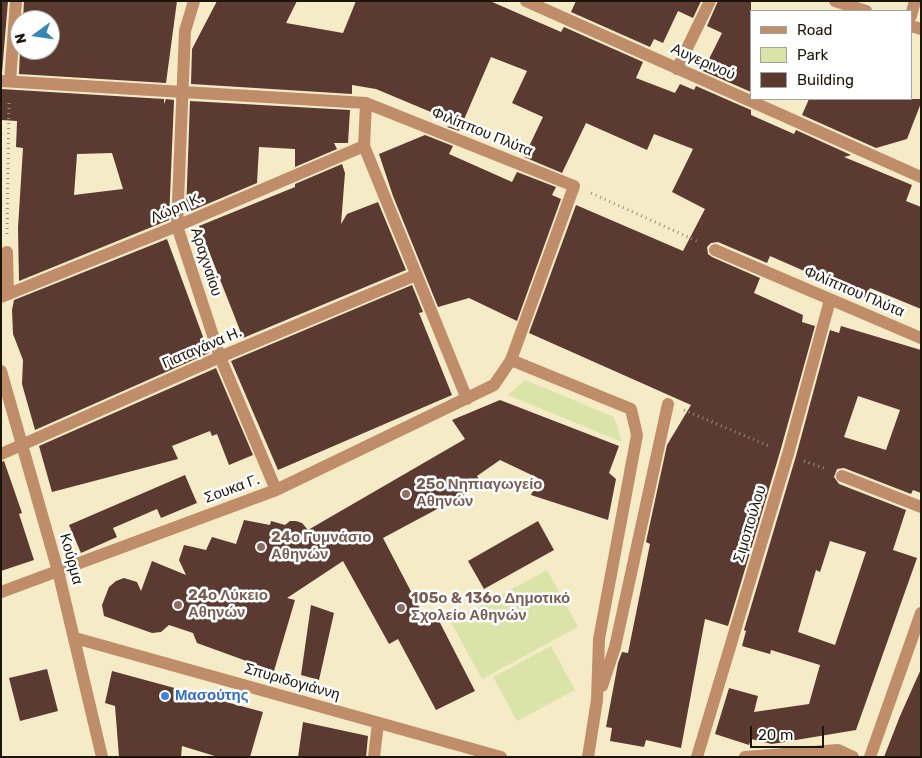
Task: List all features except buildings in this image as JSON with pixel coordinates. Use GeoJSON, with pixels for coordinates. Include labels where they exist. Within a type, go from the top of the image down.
{"type":"FeatureCollection","features":[{"type":"Feature","properties":{"kind":"street"},"geometry":{"type":"LineString","coordinates":[[6,81],[16,1]]}},
{"type":"Feature","properties":{"kind":"street","name":"Αραχναίου"},"geometry":{"type":"LineString","coordinates":[[194,1],[186,31],[181,92],[177,226],[220,357],[276,490]]}},
{"type":"Feature","properties":{"kind":"street","name":"Αυγερινού"},"geometry":{"type":"LineString","coordinates":[[526,1],[921,178]]}},
{"type":"Feature","properties":{"kind":"street"},"geometry":{"type":"LineString","coordinates":[[678,69],[710,1]]}},
{"type":"Feature","properties":{"kind":"street"},"geometry":{"type":"LineString","coordinates":[[835,1],[863,10]]}},
{"type":"Feature","properties":{"kind":"street","name":"Φιλίππου Πλύτα"},"geometry":{"type":"LineString","coordinates":[[6,81],[366,103],[574,186]]}},
{"type":"Feature","properties":{"kind":"street"},"geometry":{"type":"LineString","coordinates":[[366,103],[364,146],[467,399]]}},
{"type":"Feature","properties":{"kind":"street","name":"Λώρη Κ."},"geometry":{"type":"LineString","coordinates":[[5,296],[177,226],[364,146]]}},
{"type":"Feature","properties":{"kind":"street","name":"Σουκα Γ."},"geometry":{"type":"LineString","coordinates":[[1,592],[276,490],[494,385],[511,360],[574,186]]}},
{"type":"Feature","properties":{"kind":"street","name":"Φιλίππου Πλύτα"},"geometry":{"type":"LineString","coordinates":[[715,250],[921,338]]}},
{"type":"Feature","properties":{"kind":"street"},"geometry":{"type":"LineString","coordinates":[[5,296],[7,252]]}},
{"type":"Feature","properties":{"kind":"street","name":"Γιαταγάνα Η."},"geometry":{"type":"LineString","coordinates":[[1,454],[220,357],[416,275]]}},
{"type":"Feature","properties":{"kind":"street","name":"Σιμοπούλου"},"geometry":{"type":"LineString","coordinates":[[697,757],[788,454],[830,300]]}},
{"type":"Feature","properties":{"kind":"street"},"geometry":{"type":"LineString","coordinates":[[511,360],[631,409],[637,435],[600,639],[597,700],[588,757]]}},
{"type":"Feature","properties":{"kind":"street","name":"Κούρμα"},"geometry":{"type":"LineString","coordinates":[[1,370],[58,571],[102,757]]}},
{"type":"Feature","properties":{"kind":"street"},"geometry":{"type":"LineString","coordinates":[[597,700],[614,647],[668,404]]}},
{"type":"Feature","properties":{"kind":"street"},"geometry":{"type":"LineString","coordinates":[[842,476],[921,507]]}},
{"type":"Feature","properties":{"kind":"street"},"geometry":{"type":"LineString","coordinates":[[870,757],[921,613]]}},
{"type":"Feature","properties":{"kind":"street","name":"Σπυριδογιάννη"},"geometry":{"type":"LineString","coordinates":[[74,638],[500,757]]}},
{"type":"Feature","properties":{"kind":"street"},"geometry":{"type":"LineString","coordinates":[[374,757],[378,723]]}},
{"type":"Feature","properties":{"kind":"street"},"geometry":{"type":"LineString","coordinates":[[745,757],[838,750],[853,757]]}},
{"type":"Feature","properties":{"kind":"path"},"geometry":{"type":"LineString","coordinates":[[6,81],[7,252]]}},
{"type":"Feature","properties":{"kind":"path"},"geometry":{"type":"LineString","coordinates":[[574,186],[715,250]]}},
{"type":"Feature","properties":{"kind":"green space"},"geometry":{"type":"Polygon","coordinates":[[[525,380],[614,417],[622,442],[508,395],[525,380]]]}},
{"type":"Feature","properties":{"kind":"green space"},"geometry":{"type":"Polygon","coordinates":[[[547,570],[578,627],[482,679],[451,622],[547,570]]]}},
{"type":"Feature","properties":{"kind":"green space"},"geometry":{"type":"Polygon","coordinates":[[[551,646],[575,690],[517,721],[493,677],[551,646]]]}},
{"type":"Feature","properties":{"kind":"place","name":"25ο Νηπιαγωγείο Αθηνών"},"geometry":{"type":"Point","coordinates":[406,494]}},
{"type":"Feature","properties":{"kind":"place","name":"24ο Γυμνάσιο Αθηνών"},"geometry":{"type":"Point","coordinates":[261,547]}},
{"type":"Feature","properties":{"kind":"place","name":"24ο Λύκειο Αθηνών"},"geometry":{"type":"Point","coordinates":[178,605]}},
{"type":"Feature","properties":{"kind":"place","name":"105ο & 136ο Δημοτικό Σχολείο Αθηνών"},"geometry":{"type":"Point","coordinates":[401,608]}},
{"type":"Feature","properties":{"kind":"place","name":"Μασούτης"},"geometry":{"type":"Point","coordinates":[165,696]}}]}
